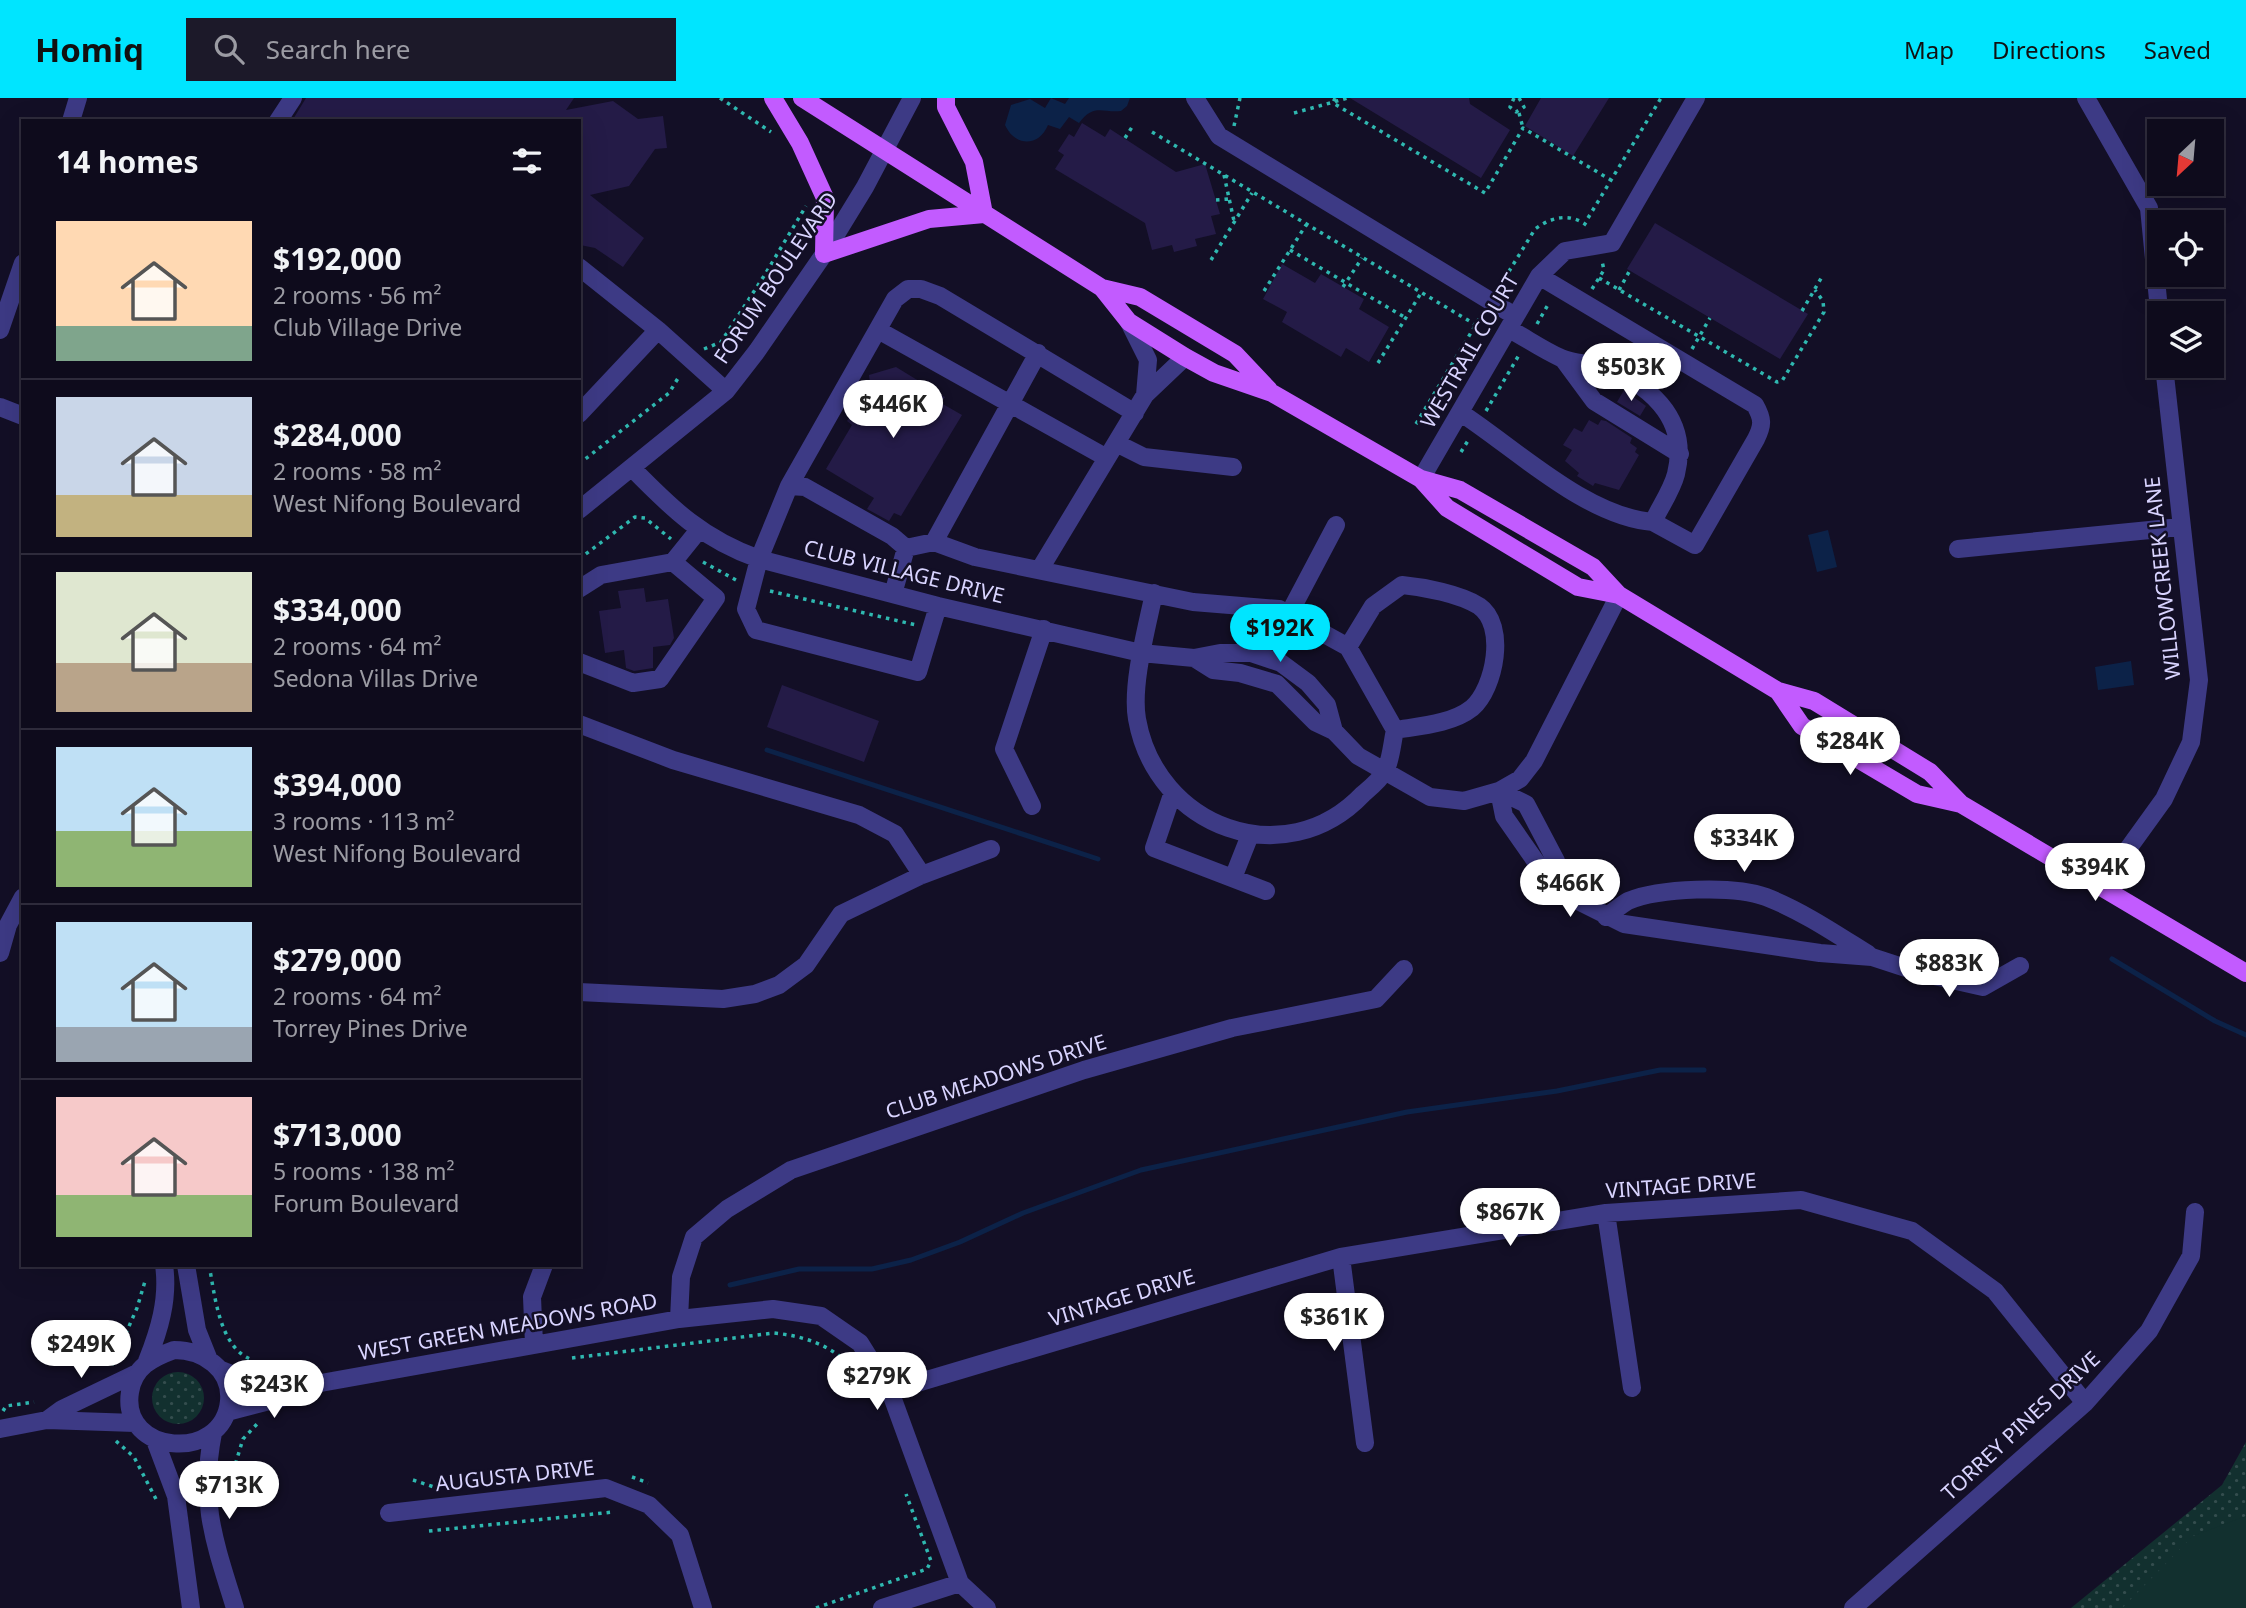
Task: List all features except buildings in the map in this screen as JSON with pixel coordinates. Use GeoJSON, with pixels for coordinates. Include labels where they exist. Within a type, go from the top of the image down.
{"type":"FeatureCollection","features":[{"type":"Feature","properties":{"kind":"main road"},"geometry":{"type":"LineString","coordinates":[[773,98],[800,142],[825,198],[824,254],[929,219],[984,214]]}},
{"type":"Feature","properties":{"kind":"main road"},"geometry":{"type":"LineString","coordinates":[[802,98],[1102,288],[1140,297],[1235,354],[1272,393]]}},
{"type":"Feature","properties":{"kind":"main road"},"geometry":{"type":"LineString","coordinates":[[947,98],[946,107],[974,162],[984,214]]}},
{"type":"Feature","properties":{"kind":"main road"},"geometry":{"type":"LineString","coordinates":[[1102,288],[1129,322],[1185,357],[1214,373],[1272,393],[1421,479],[1447,508],[1578,587],[1619,595],[1778,691],[1814,701],[1930,772],[1961,804],[2246,973]]}},
{"type":"Feature","properties":{"kind":"main road"},"geometry":{"type":"LineString","coordinates":[[1778,691],[1801,726],[1917,794],[1961,804]]}},
{"type":"Feature","properties":{"kind":"street"},"geometry":{"type":"LineString","coordinates":[[72,119],[78,98]]}},
{"type":"Feature","properties":{"kind":"street"},"geometry":{"type":"LineString","coordinates":[[279,119],[293,98]]}},
{"type":"Feature","properties":{"kind":"street","name":"FORUM BOULEVARD"},"geometry":{"type":"LineString","coordinates":[[581,508],[726,391],[824,254],[884,152],[912,98]]}},
{"type":"Feature","properties":{"kind":"street"},"geometry":{"type":"LineString","coordinates":[[1195,98],[1224,138],[1512,322],[1528,339],[1563,359],[1597,366],[1631,380],[1658,398],[1673,422],[1680,454],[1676,477],[1653,522]]}},
{"type":"Feature","properties":{"kind":"street","name":"WESTRAIL COURT"},"geometry":{"type":"LineString","coordinates":[[1421,479],[1539,276],[1565,251],[1612,243],[1696,98]]}},
{"type":"Feature","properties":{"kind":"street"},"geometry":{"type":"LineString","coordinates":[[2086,98],[2149,208],[2158,301]]}},
{"type":"Feature","properties":{"kind":"street"},"geometry":{"type":"LineString","coordinates":[[0,331],[21,269]]}},
{"type":"Feature","properties":{"kind":"street"},"geometry":{"type":"LineString","coordinates":[[581,269],[658,330],[726,391]]}},
{"type":"Feature","properties":{"kind":"street"},"geometry":{"type":"LineString","coordinates":[[1461,413],[1582,498],[1628,520],[1653,522],[1695,545],[1762,427],[1762,417],[1755,405],[1539,276]]}},
{"type":"Feature","properties":{"kind":"street"},"geometry":{"type":"LineString","coordinates":[[938,606],[918,671],[756,630],[746,609],[759,559],[789,486],[895,299],[908,289],[921,289],[973,313],[1135,413]]}},
{"type":"Feature","properties":{"kind":"street"},"geometry":{"type":"LineString","coordinates":[[1129,322],[1148,360],[1145,395]]}},
{"type":"Feature","properties":{"kind":"street"},"geometry":{"type":"LineString","coordinates":[[581,412],[658,330]]}},
{"type":"Feature","properties":{"kind":"street"},"geometry":{"type":"LineString","coordinates":[[878,330],[1107,458]]}},
{"type":"Feature","properties":{"kind":"street"},"geometry":{"type":"LineString","coordinates":[[934,542],[1038,353]]}},
{"type":"Feature","properties":{"kind":"street"},"geometry":{"type":"LineString","coordinates":[[1040,569],[1145,395],[1185,357]]}},
{"type":"Feature","properties":{"kind":"street"},"geometry":{"type":"LineString","coordinates":[[1563,359],[1594,401],[1680,454]]}},
{"type":"Feature","properties":{"kind":"street","name":"WILLOWCREEK LANE"},"geometry":{"type":"LineString","coordinates":[[2102,886],[2164,799],[2191,742],[2199,680],[2165,378]]}},
{"type":"Feature","properties":{"kind":"street"},"geometry":{"type":"LineString","coordinates":[[0,407],[21,415]]}},
{"type":"Feature","properties":{"kind":"street"},"geometry":{"type":"LineString","coordinates":[[1116,443],[1144,457],[1233,467]]}},
{"type":"Feature","properties":{"kind":"street","name":"CLUB VILLAGE DRIVE"},"geometry":{"type":"LineString","coordinates":[[632,468],[698,531],[731,549],[759,559],[938,606],[1141,653],[1194,659],[1220,653],[1251,653],[1281,663],[1308,683],[1327,705],[1334,730],[1358,756],[1430,797],[1446,800],[1464,800],[1499,791],[1520,779],[1534,761],[1619,595]]}},
{"type":"Feature","properties":{"kind":"street"},"geometry":{"type":"LineString","coordinates":[[789,486],[806,487],[892,536],[906,548]]}},
{"type":"Feature","properties":{"kind":"street"},"geometry":{"type":"LineString","coordinates":[[1289,614],[1336,525]]}},
{"type":"Feature","properties":{"kind":"street"},"geometry":{"type":"LineString","coordinates":[[1958,549],[2180,527]]}},
{"type":"Feature","properties":{"kind":"street"},"geometry":{"type":"LineString","coordinates":[[581,588],[601,575],[673,562],[698,531]]}},
{"type":"Feature","properties":{"kind":"street"},"geometry":{"type":"LineString","coordinates":[[906,548],[934,542],[975,557],[1040,569],[1154,593],[1194,602],[1279,609],[1348,647],[1395,730],[1385,771],[1343,815],[1297,833],[1250,835],[1197,813],[1173,792],[1152,762],[1136,717],[1141,653],[1154,593]]}},
{"type":"Feature","properties":{"kind":"street"},"geometry":{"type":"LineString","coordinates":[[893,594],[906,548]]}},
{"type":"Feature","properties":{"kind":"street"},"geometry":{"type":"LineString","coordinates":[[673,562],[716,598],[746,609]]}},
{"type":"Feature","properties":{"kind":"street"},"geometry":{"type":"LineString","coordinates":[[1348,647],[1373,606],[1402,585],[1427,587],[1480,607],[1492,627],[1495,660],[1490,681],[1472,708],[1442,722],[1395,730]]}},
{"type":"Feature","properties":{"kind":"street"},"geometry":{"type":"LineString","coordinates":[[581,663],[634,683],[660,678],[716,598]]}},
{"type":"Feature","properties":{"kind":"street"},"geometry":{"type":"LineString","coordinates":[[1032,806],[1004,749],[1044,629]]}},
{"type":"Feature","properties":{"kind":"street"},"geometry":{"type":"LineString","coordinates":[[581,725],[673,760],[859,815],[895,834],[922,875]]}},
{"type":"Feature","properties":{"kind":"street"},"geometry":{"type":"LineString","coordinates":[[1499,791],[1504,816],[1543,872],[1580,902],[1623,924],[1729,941],[1872,957],[1920,973],[1983,987],[2020,966]]}},
{"type":"Feature","properties":{"kind":"street"},"geometry":{"type":"LineString","coordinates":[[1173,792],[1154,848],[1266,891]]}},
{"type":"Feature","properties":{"kind":"street"},"geometry":{"type":"LineString","coordinates":[[1233,878],[1250,835]]}},
{"type":"Feature","properties":{"kind":"street"},"geometry":{"type":"LineString","coordinates":[[581,992],[723,999],[755,994],[779,985],[806,965],[841,914],[922,875],[991,849]]}},
{"type":"Feature","properties":{"kind":"street"},"geometry":{"type":"LineString","coordinates":[[1606,917],[1629,901],[1688,890],[1738,892],[1764,896],[1826,927],[1872,957]]}},
{"type":"Feature","properties":{"kind":"street"},"geometry":{"type":"LineString","coordinates":[[0,953],[8,925],[21,901]]}},
{"type":"Feature","properties":{"kind":"street","name":"CLUB MEADOWS DRIVE"},"geometry":{"type":"LineString","coordinates":[[679,1320],[681,1277],[694,1237],[727,1209],[791,1170],[1084,1070],[1233,1028],[1376,999],[1404,969]]}},
{"type":"Feature","properties":{"kind":"street","name":"VINTAGE DRIVE"},"geometry":{"type":"LineString","coordinates":[[890,1391],[1341,1257],[1606,1213],[1801,1200],[1912,1231],[1995,1291],[2085,1403]]}},
{"type":"Feature","properties":{"kind":"street","name":"TORREY PINES DRIVE"},"geometry":{"type":"LineString","coordinates":[[1853,1608],[2085,1403],[2150,1331],[2191,1256],[2195,1212]]}},
{"type":"Feature","properties":{"kind":"street"},"geometry":{"type":"LineString","coordinates":[[1606,1213],[1632,1388]]}},
{"type":"Feature","properties":{"kind":"street"},"geometry":{"type":"LineString","coordinates":[[1341,1257],[1365,1443]]}},
{"type":"Feature","properties":{"kind":"street"},"geometry":{"type":"LineString","coordinates":[[164,1267],[161,1319],[129,1398],[135,1423],[155,1440],[179,1445],[213,1433],[227,1412],[229,1391],[197,1330],[186,1267]]}},
{"type":"Feature","properties":{"kind":"street"},"geometry":{"type":"LineString","coordinates":[[534,1344],[532,1297],[543,1267]]}},
{"type":"Feature","properties":{"kind":"street"},"geometry":{"type":"LineString","coordinates":[[679,1320],[773,1310],[821,1317],[860,1343],[890,1391],[960,1583],[987,1608]]}},
{"type":"Feature","properties":{"kind":"street","name":"WEST GREEN MEADOWS ROAD"},"geometry":{"type":"LineString","coordinates":[[215,1365],[244,1379],[304,1386],[679,1320]]}},
{"type":"Feature","properties":{"kind":"street"},"geometry":{"type":"LineString","coordinates":[[47,1420],[62,1409],[173,1350],[185,1350],[215,1365]]}},
{"type":"Feature","properties":{"kind":"street","name":"WEST GREEN MEADOWS ROAD"},"geometry":{"type":"LineString","coordinates":[[227,1412],[289,1396],[304,1386]]}},
{"type":"Feature","properties":{"kind":"street"},"geometry":{"type":"LineString","coordinates":[[0,1429],[47,1420],[135,1423]]}},
{"type":"Feature","properties":{"kind":"street"},"geometry":{"type":"LineString","coordinates":[[213,1433],[207,1472],[209,1520],[215,1549],[236,1608]]}},
{"type":"Feature","properties":{"kind":"street"},"geometry":{"type":"LineString","coordinates":[[155,1440],[176,1496],[191,1608]]}},
{"type":"Feature","properties":{"kind":"street","name":"AUGUSTA DRIVE"},"geometry":{"type":"LineString","coordinates":[[389,1513],[606,1488],[649,1504],[680,1535],[703,1608]]}},
{"type":"Feature","properties":{"kind":"street"},"geometry":{"type":"LineString","coordinates":[[881,1608],[960,1583]]}},
{"type":"Feature","properties":{"kind":"path"},"geometry":{"type":"LineString","coordinates":[[720,98],[773,133]]}},
{"type":"Feature","properties":{"kind":"path"},"geometry":{"type":"LineString","coordinates":[[1224,138],[1235,124],[1240,98]]}},
{"type":"Feature","properties":{"kind":"path"},"geometry":{"type":"LineString","coordinates":[[1294,113],[1348,98]]}},
{"type":"Feature","properties":{"kind":"path"},"geometry":{"type":"LineString","coordinates":[[1334,100],[1485,193],[1523,128],[1519,112],[1524,104],[1517,98],[1510,107],[1519,112]]}},
{"type":"Feature","properties":{"kind":"path"},"geometry":{"type":"LineString","coordinates":[[1588,218],[1661,98]]}},
{"type":"Feature","properties":{"kind":"path"},"geometry":{"type":"LineString","coordinates":[[1125,138],[1134,124]]}},
{"type":"Feature","properties":{"kind":"path"},"geometry":{"type":"LineString","coordinates":[[1523,128],[1611,180]]}},
{"type":"Feature","properties":{"kind":"path"},"geometry":{"type":"LineString","coordinates":[[1152,132],[1476,325]]}},
{"type":"Feature","properties":{"kind":"path"},"geometry":{"type":"LineString","coordinates":[[1224,176],[1235,222]]}},
{"type":"Feature","properties":{"kind":"path"},"geometry":{"type":"LineString","coordinates":[[581,462],[669,393],[702,349],[720,342],[753,294],[806,205],[805,193]]}},
{"type":"Feature","properties":{"kind":"path"},"geometry":{"type":"LineString","coordinates":[[1212,260],[1252,193]]}},
{"type":"Feature","properties":{"kind":"path"},"geometry":{"type":"LineString","coordinates":[[1216,200],[1229,198]]}},
{"type":"Feature","properties":{"kind":"path"},"geometry":{"type":"LineString","coordinates":[[1264,291],[1306,225]]}},
{"type":"Feature","properties":{"kind":"path"},"geometry":{"type":"LineString","coordinates":[[1290,250],[1345,285],[1406,318]]}},
{"type":"Feature","properties":{"kind":"path"},"geometry":{"type":"LineString","coordinates":[[1345,285],[1362,258]]}},
{"type":"Feature","properties":{"kind":"path"},"geometry":{"type":"LineString","coordinates":[[1619,290],[1630,270]]}},
{"type":"Feature","properties":{"kind":"path"},"geometry":{"type":"LineString","coordinates":[[1802,311],[1824,275]]}},
{"type":"Feature","properties":{"kind":"path"},"geometry":{"type":"LineString","coordinates":[[1599,278],[1772,381],[1782,381],[1824,312],[1823,301],[1815,290]]}},
{"type":"Feature","properties":{"kind":"path"},"geometry":{"type":"LineString","coordinates":[[1378,363],[1421,293]]}},
{"type":"Feature","properties":{"kind":"path"},"geometry":{"type":"LineString","coordinates":[[1461,452],[1549,302]]}},
{"type":"Feature","properties":{"kind":"path"},"geometry":{"type":"LineString","coordinates":[[1684,362],[1710,318]]}},
{"type":"Feature","properties":{"kind":"path"},"geometry":{"type":"LineString","coordinates":[[104,1371],[113,1364],[137,1308],[146,1277]]}},
{"type":"Feature","properties":{"kind":"path"},"geometry":{"type":"LineString","coordinates":[[565,1360],[774,1333],[794,1335],[820,1344],[840,1356],[857,1372]]}},
{"type":"Feature","properties":{"kind":"path"},"geometry":{"type":"LineString","coordinates":[[89,1420],[93,1436],[116,1441],[134,1457],[158,1502]]}},
{"type":"Feature","properties":{"kind":"path"},"geometry":{"type":"LineString","coordinates":[[816,1608],[927,1569],[931,1561],[905,1490]]}},
{"type":"Feature","properties":{"kind":"path"},"geometry":{"type":"LineString","coordinates":[[429,1531],[564,1515],[617,1513]]}},
{"type":"Feature","properties":{"kind":"green space"},"geometry":{"type":"Polygon","coordinates":[[[178,1372],[197,1379],[204,1398],[197,1417],[178,1424],[159,1417],[152,1398],[159,1379],[178,1372]]]}},
{"type":"Feature","properties":{"kind":"green space"},"geometry":{"type":"Polygon","coordinates":[[[2246,1442],[2246,1608],[2071,1608],[2222,1485],[2246,1442]]]}},
{"type":"Feature","properties":{"kind":"green space"},"geometry":{"type":"Polygon","coordinates":[[[2246,1516],[2246,1608],[2122,1608],[2193,1536],[2246,1516]]]}},
{"type":"Feature","properties":{"kind":"water"},"geometry":{"type":"Polygon","coordinates":[[[1051,98],[1065,104],[1069,98],[1130,98],[1121,111],[1094,111],[1079,123],[1069,117],[1060,129],[1048,125],[1039,137],[1027,142],[1009,132],[1005,125],[1011,105],[1030,99],[1045,108],[1051,98]]]}},
{"type":"Feature","properties":{"kind":"water"},"geometry":{"type":"Polygon","coordinates":[[[1828,530],[1837,567],[1817,572],[1808,535],[1828,530]]]}},
{"type":"Feature","properties":{"kind":"water"},"geometry":{"type":"Polygon","coordinates":[[[2131,661],[2134,685],[2098,690],[2095,667],[2131,661]]]}},
{"type":"Feature","properties":{"kind":"waterway"},"geometry":{"type":"LineString","coordinates":[[767,750],[1098,859]]}},
{"type":"Feature","properties":{"kind":"waterway"},"geometry":{"type":"LineString","coordinates":[[2112,959],[2215,1021],[2246,1035]]}},
{"type":"Feature","properties":{"kind":"waterway"},"geometry":{"type":"LineString","coordinates":[[730,1285],[799,1269],[872,1269],[911,1260],[960,1242],[1023,1213],[1141,1170],[1407,1112],[1557,1091],[1660,1070],[1704,1070]]}}]}
